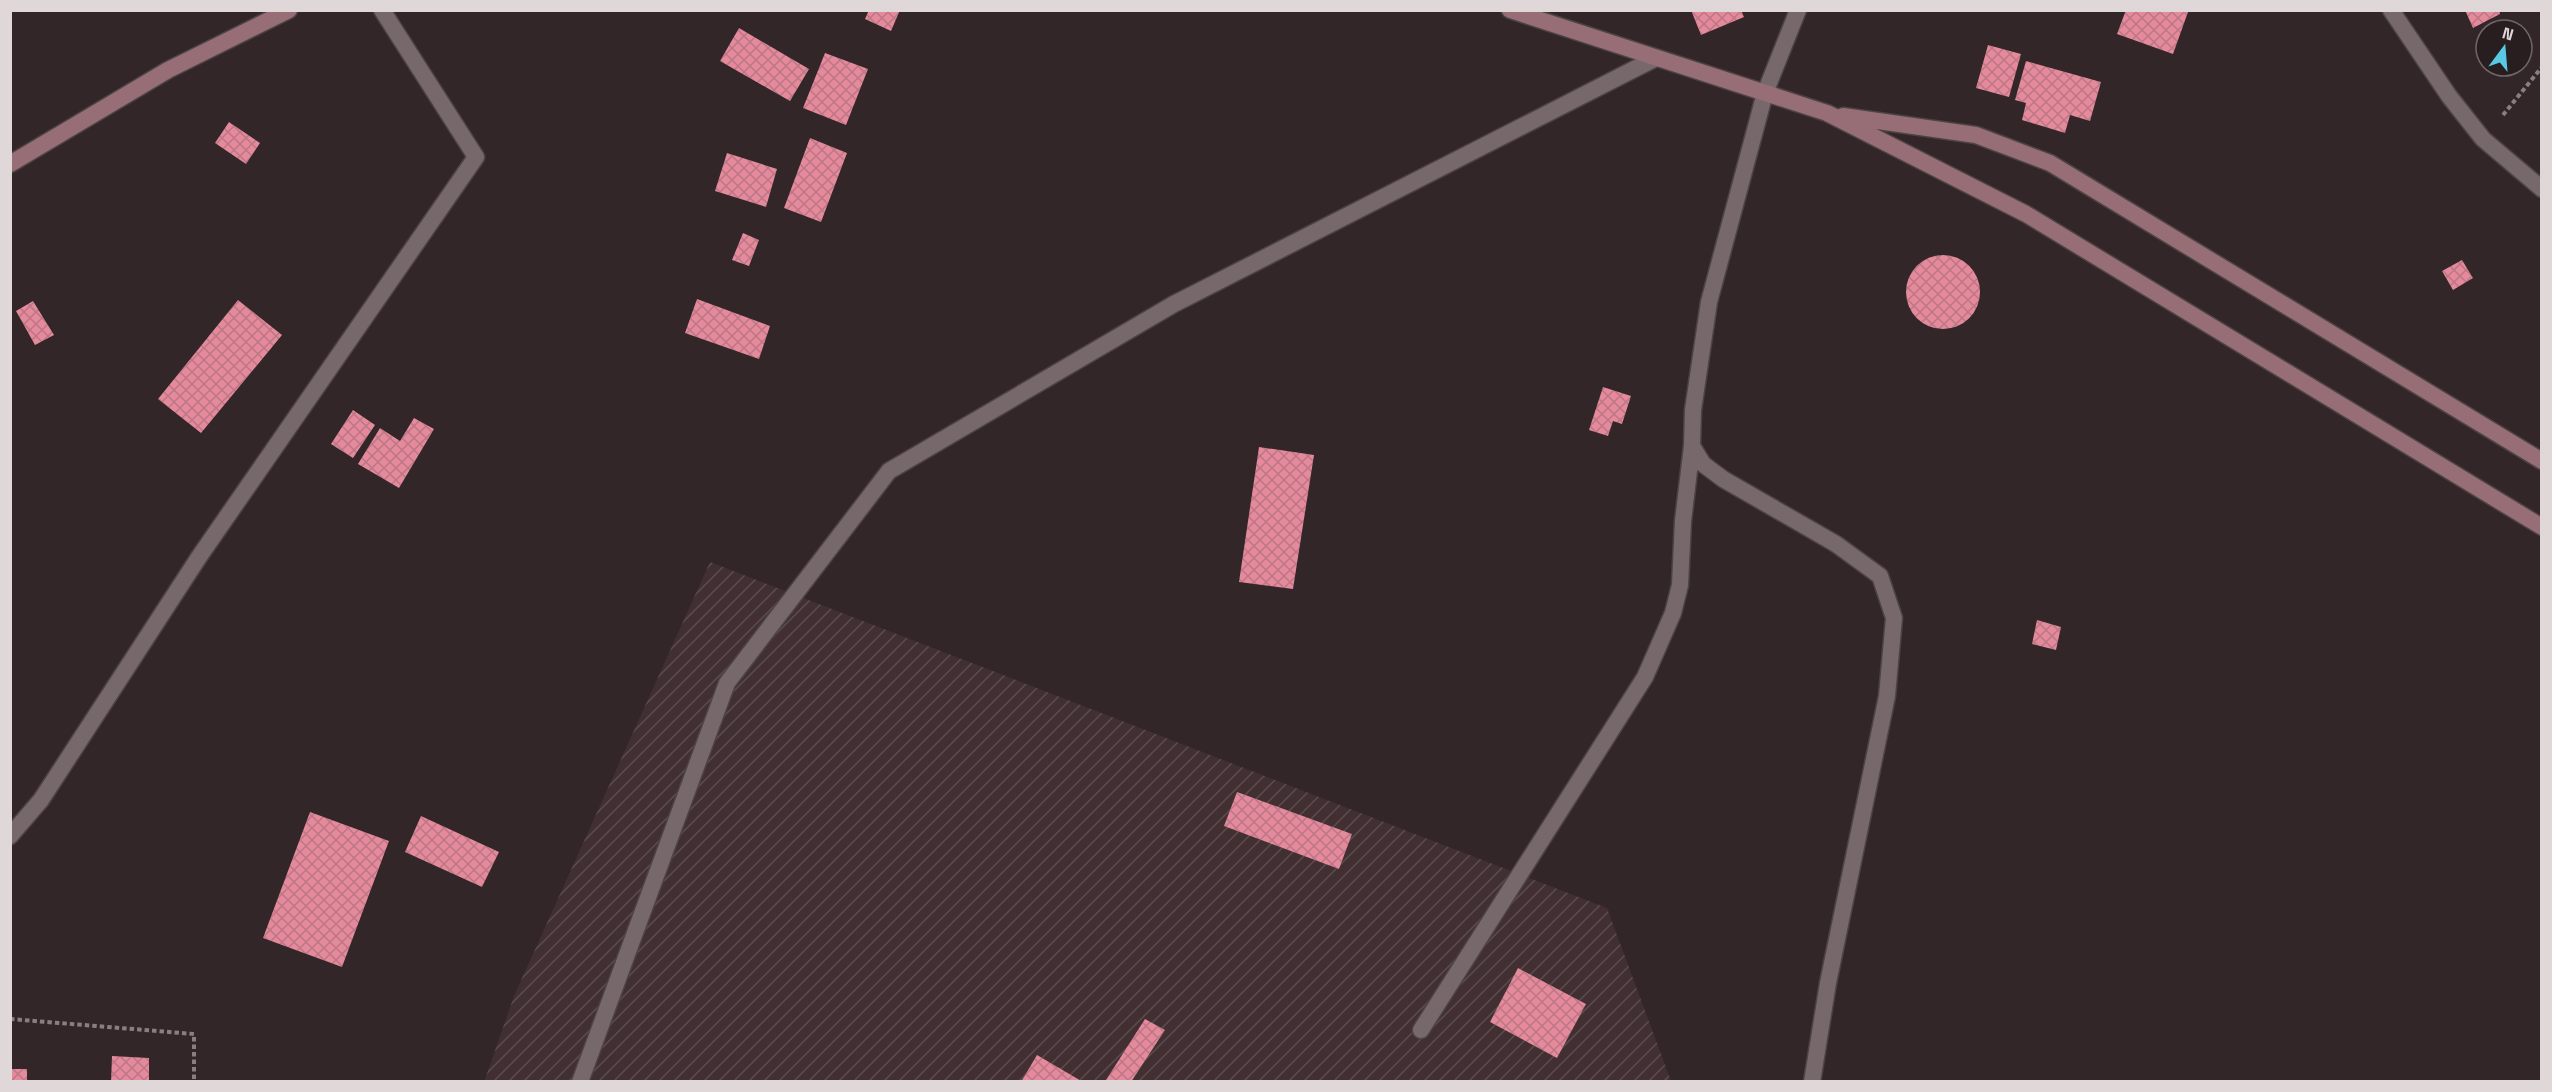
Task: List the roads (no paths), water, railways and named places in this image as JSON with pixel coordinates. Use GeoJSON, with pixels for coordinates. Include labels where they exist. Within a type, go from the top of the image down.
{"type":"FeatureCollection","features":[{"type":"Feature","properties":{"kind":"main road"},"geometry":{"type":"LineString","coordinates":[[10,164],[168,70],[289,10]]}},
{"type":"Feature","properties":{"kind":"main road"},"geometry":{"type":"LineString","coordinates":[[1510,10],[1827,113],[2026,214],[2541,527]]}},
{"type":"Feature","properties":{"kind":"main road"},"geometry":{"type":"LineString","coordinates":[[1827,113],[1976,135],[2050,163],[2541,460]]}},
{"type":"Feature","properties":{"kind":"street"},"geometry":{"type":"LineString","coordinates":[[10,836],[41,800],[199,557],[476,157],[382,10]]}},
{"type":"Feature","properties":{"kind":"street"},"geometry":{"type":"LineString","coordinates":[[1421,1030],[1645,676],[1673,613],[1680,585],[1693,410],[1709,302],[1765,93],[1798,10]]}},
{"type":"Feature","properties":{"kind":"street"},"geometry":{"type":"LineString","coordinates":[[2391,10],[2450,96],[2484,139],[2541,189]]}},
{"type":"Feature","properties":{"kind":"street"},"geometry":{"type":"LineString","coordinates":[[580,1082],[727,683],[889,471],[1174,304],[1656,58]]}},
{"type":"Feature","properties":{"kind":"street"},"geometry":{"type":"LineString","coordinates":[[1692,447],[1703,465],[1723,479],[1836,544],[1880,576],[1894,618],[1887,696],[1828,983],[1812,1082]]}}]}
